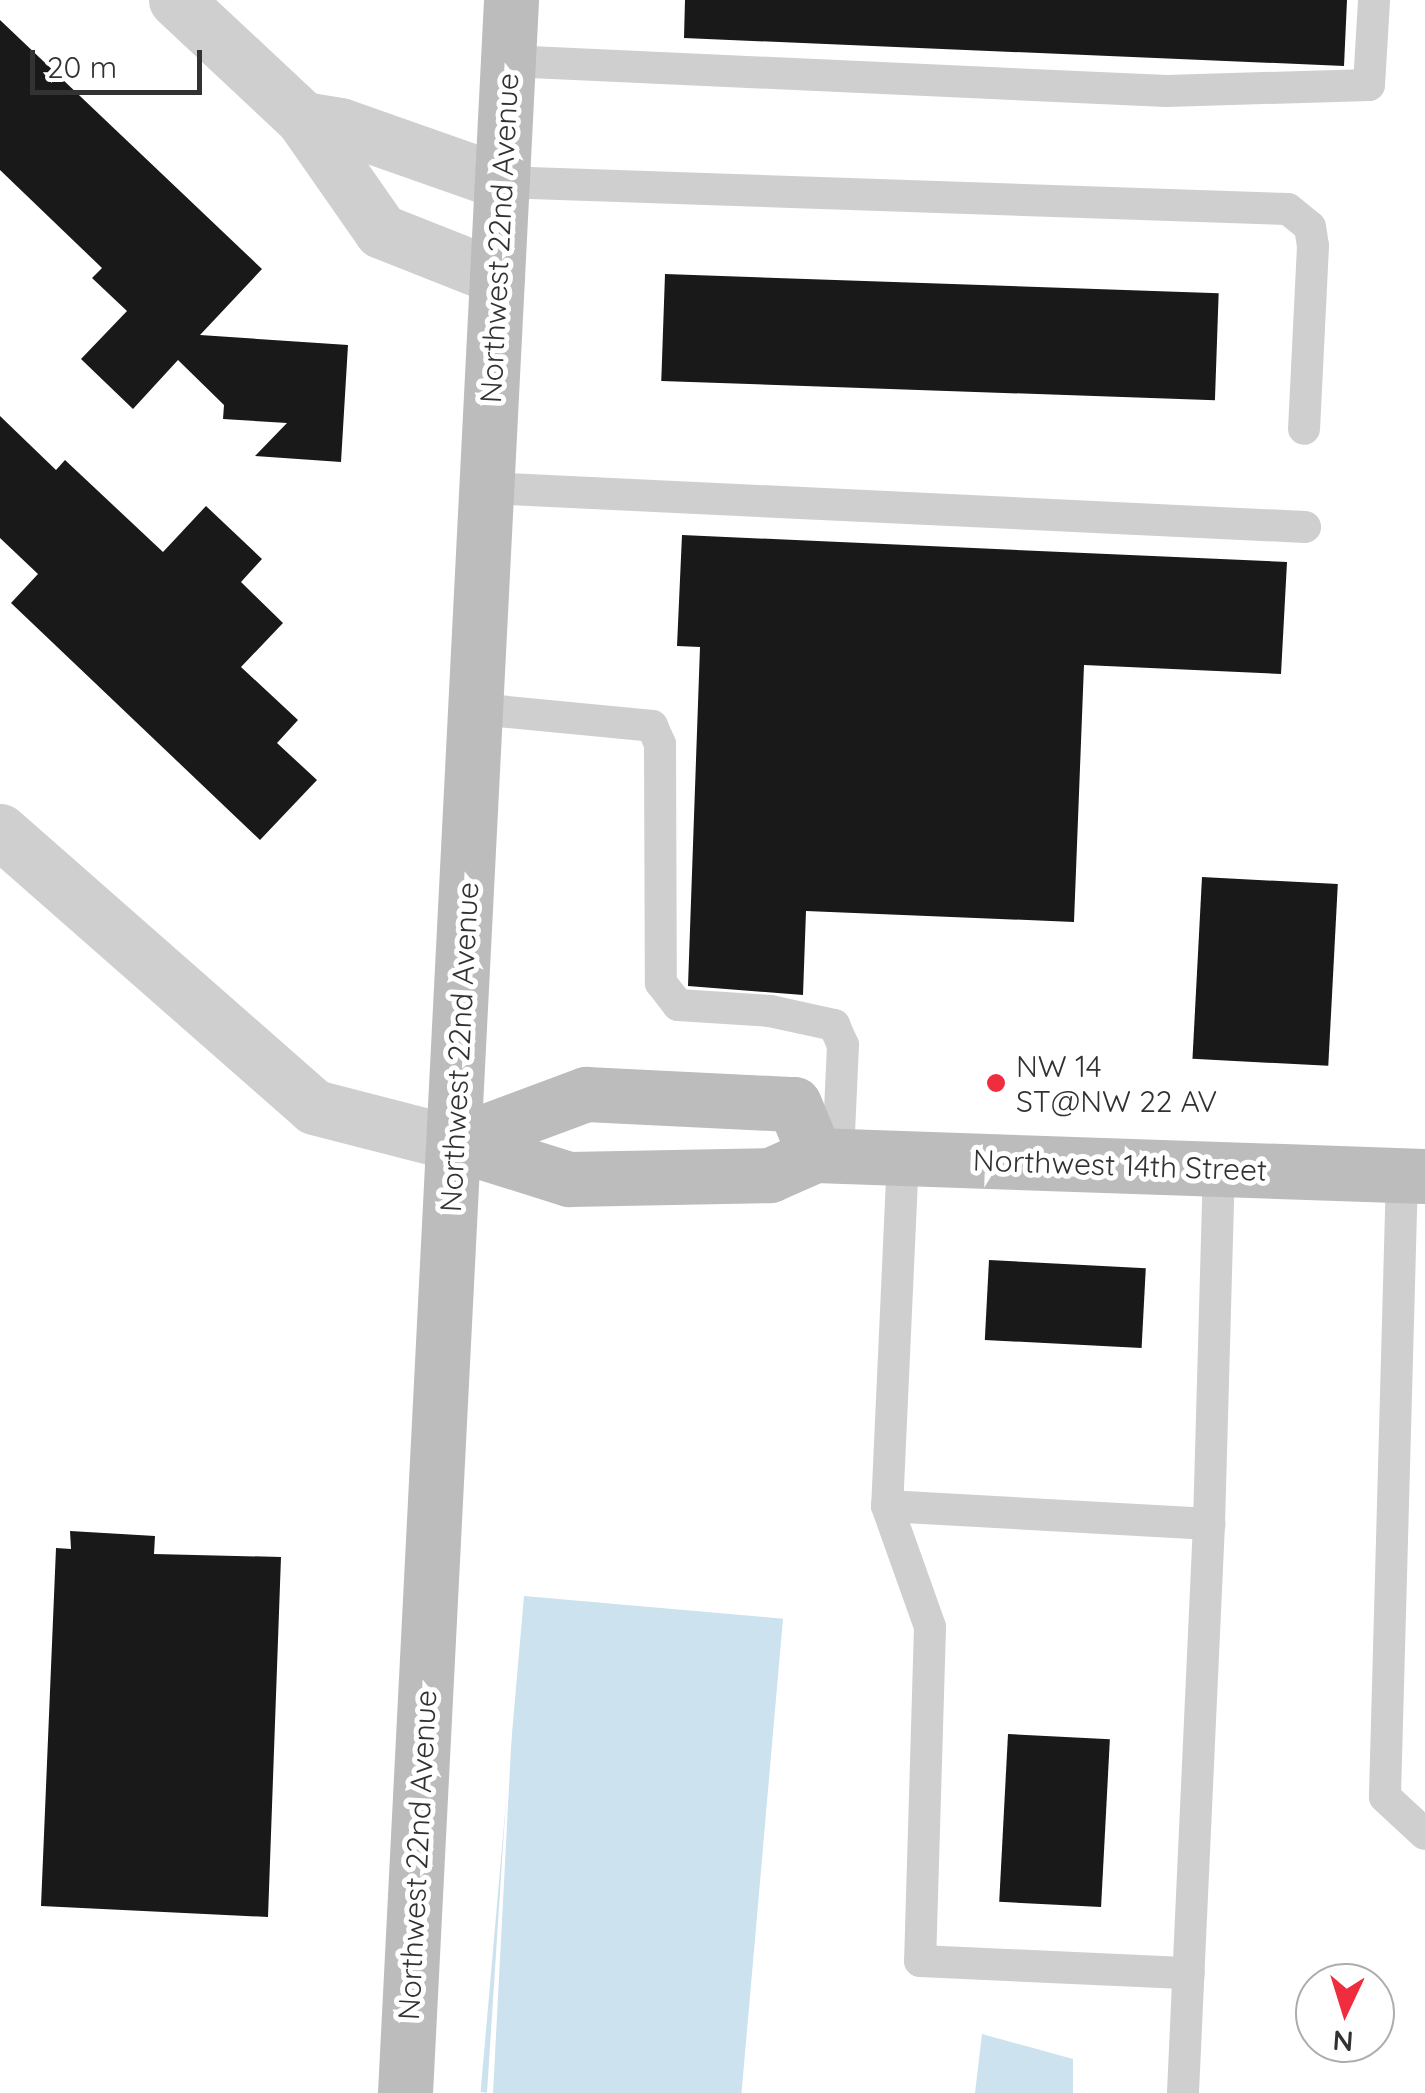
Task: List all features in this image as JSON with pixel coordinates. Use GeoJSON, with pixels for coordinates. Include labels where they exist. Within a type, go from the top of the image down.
{"type":"FeatureCollection","features":[{"type":"Feature","properties":{"kind":"main road","name":"Northwest 22nd Avenue"},"geometry":{"type":"LineString","coordinates":[[404,2093],[511,0]]}},
{"type":"Feature","properties":{"kind":"main road"},"geometry":{"type":"LineString","coordinates":[[454,1143],[586,1094],[794,1104],[826,1155]]}},
{"type":"Feature","properties":{"kind":"main road","name":"Northwest 14th Street"},"geometry":{"type":"LineString","coordinates":[[454,1143],[570,1179],[770,1175],[826,1155],[1414,1175]]}},
{"type":"Feature","properties":{"kind":"street"},"geometry":{"type":"LineString","coordinates":[[176,0],[304,120],[381,231],[498,278]]}},
{"type":"Feature","properties":{"kind":"street"},"geometry":{"type":"LineString","coordinates":[[304,120],[340,125],[502,182]]}},
{"type":"Feature","properties":{"kind":"street"},"geometry":{"type":"LineString","coordinates":[[6,850],[314,1106],[454,1143]]}},
{"type":"Feature","properties":{"kind":"lane"},"geometry":{"type":"LineString","coordinates":[[508,61],[1166,91],[1369,85],[1374,0]]}},
{"type":"Feature","properties":{"kind":"lane"},"geometry":{"type":"LineString","coordinates":[[502,182],[1288,209],[1310,227],[1313,246],[1304,429]]}},
{"type":"Feature","properties":{"kind":"lane"},"geometry":{"type":"LineString","coordinates":[[487,488],[1304,527]]}},
{"type":"Feature","properties":{"kind":"lane"},"geometry":{"type":"LineString","coordinates":[[477,709],[652,726],[660,744],[661,983],[678,1005],[770,1011],[834,1025],[843,1045],[826,1155]]}},
{"type":"Feature","properties":{"kind":"lane"},"geometry":{"type":"LineString","coordinates":[[903,1157],[888,1506],[930,1628],[920,1961],[1189,1973]]}},
{"type":"Feature","properties":{"kind":"lane"},"geometry":{"type":"LineString","coordinates":[[1183,2093],[1209,1524],[1219,1169]]}},
{"type":"Feature","properties":{"kind":"lane"},"geometry":{"type":"LineString","coordinates":[[1414,1175],[1385,1797],[1425,1834]]}},
{"type":"Feature","properties":{"kind":"lane"},"geometry":{"type":"LineString","coordinates":[[888,1506],[1209,1524]]}},
{"type":"Feature","properties":{"kind":"water"},"geometry":{"type":"Polygon","coordinates":[[[524,1596],[783,1619],[742,2093],[481,2092],[524,1596]]]}},
{"type":"Feature","properties":{"kind":"water"},"geometry":{"type":"Polygon","coordinates":[[[982,2034],[1073,2059],[1073,2093],[975,2093],[982,2034]]]}},
{"type":"Feature","properties":{"kind":"pier"},"geometry":{"type":"Polygon","coordinates":[[[518,1614],[493,2093],[487,2093],[518,1614]]]}},
{"type":"Feature","properties":{"kind":"building"},"geometry":{"type":"Polygon","coordinates":[[[685,0],[1347,0],[1344,66],[684,38],[685,0]]]}},
{"type":"Feature","properties":{"kind":"building"},"geometry":{"type":"Polygon","coordinates":[[[0,20],[262,269],[200,335],[348,345],[341,462],[255,456],[287,423],[223,419],[224,405],[178,360],[133,409],[81,359],[127,311],[92,278],[102,268],[0,170],[0,20]]]}},
{"type":"Feature","properties":{"kind":"building"},"geometry":{"type":"Polygon","coordinates":[[[665,274],[1219,293],[1215,400],[661,381],[665,274]]]}},
{"type":"Feature","properties":{"kind":"building"},"geometry":{"type":"Polygon","coordinates":[[[0,416],[56,470],[65,460],[163,552],[206,506],[262,559],[241,582],[283,623],[241,667],[298,720],[277,743],[317,780],[260,840],[11,603],[38,574],[0,538],[0,416]]]}},
{"type":"Feature","properties":{"kind":"building"},"geometry":{"type":"Polygon","coordinates":[[[682,535],[1287,562],[1281,674],[1084,665],[1074,922],[806,911],[803,995],[688,986],[700,647],[677,646],[682,535]]]}},
{"type":"Feature","properties":{"kind":"building"},"geometry":{"type":"Polygon","coordinates":[[[1202,877],[1338,884],[1328,1066],[1192,1059],[1202,877]]]}},
{"type":"Feature","properties":{"kind":"building"},"geometry":{"type":"Polygon","coordinates":[[[989,1260],[1146,1268],[1142,1348],[985,1340],[989,1260]]]}},
{"type":"Feature","properties":{"kind":"building"},"geometry":{"type":"Polygon","coordinates":[[[70,1531],[155,1536],[154,1554],[281,1557],[268,1917],[41,1906],[56,1548],[71,1549],[70,1531]]]}},
{"type":"Feature","properties":{"kind":"building"},"geometry":{"type":"Polygon","coordinates":[[[1008,1734],[1110,1739],[1101,1907],[999,1902],[1008,1734]]]}},
{"type":"Feature","properties":{"kind":"place","name":"NW 14 ST@NW 22 AV"},"geometry":{"type":"Point","coordinates":[996,1083]}}]}
